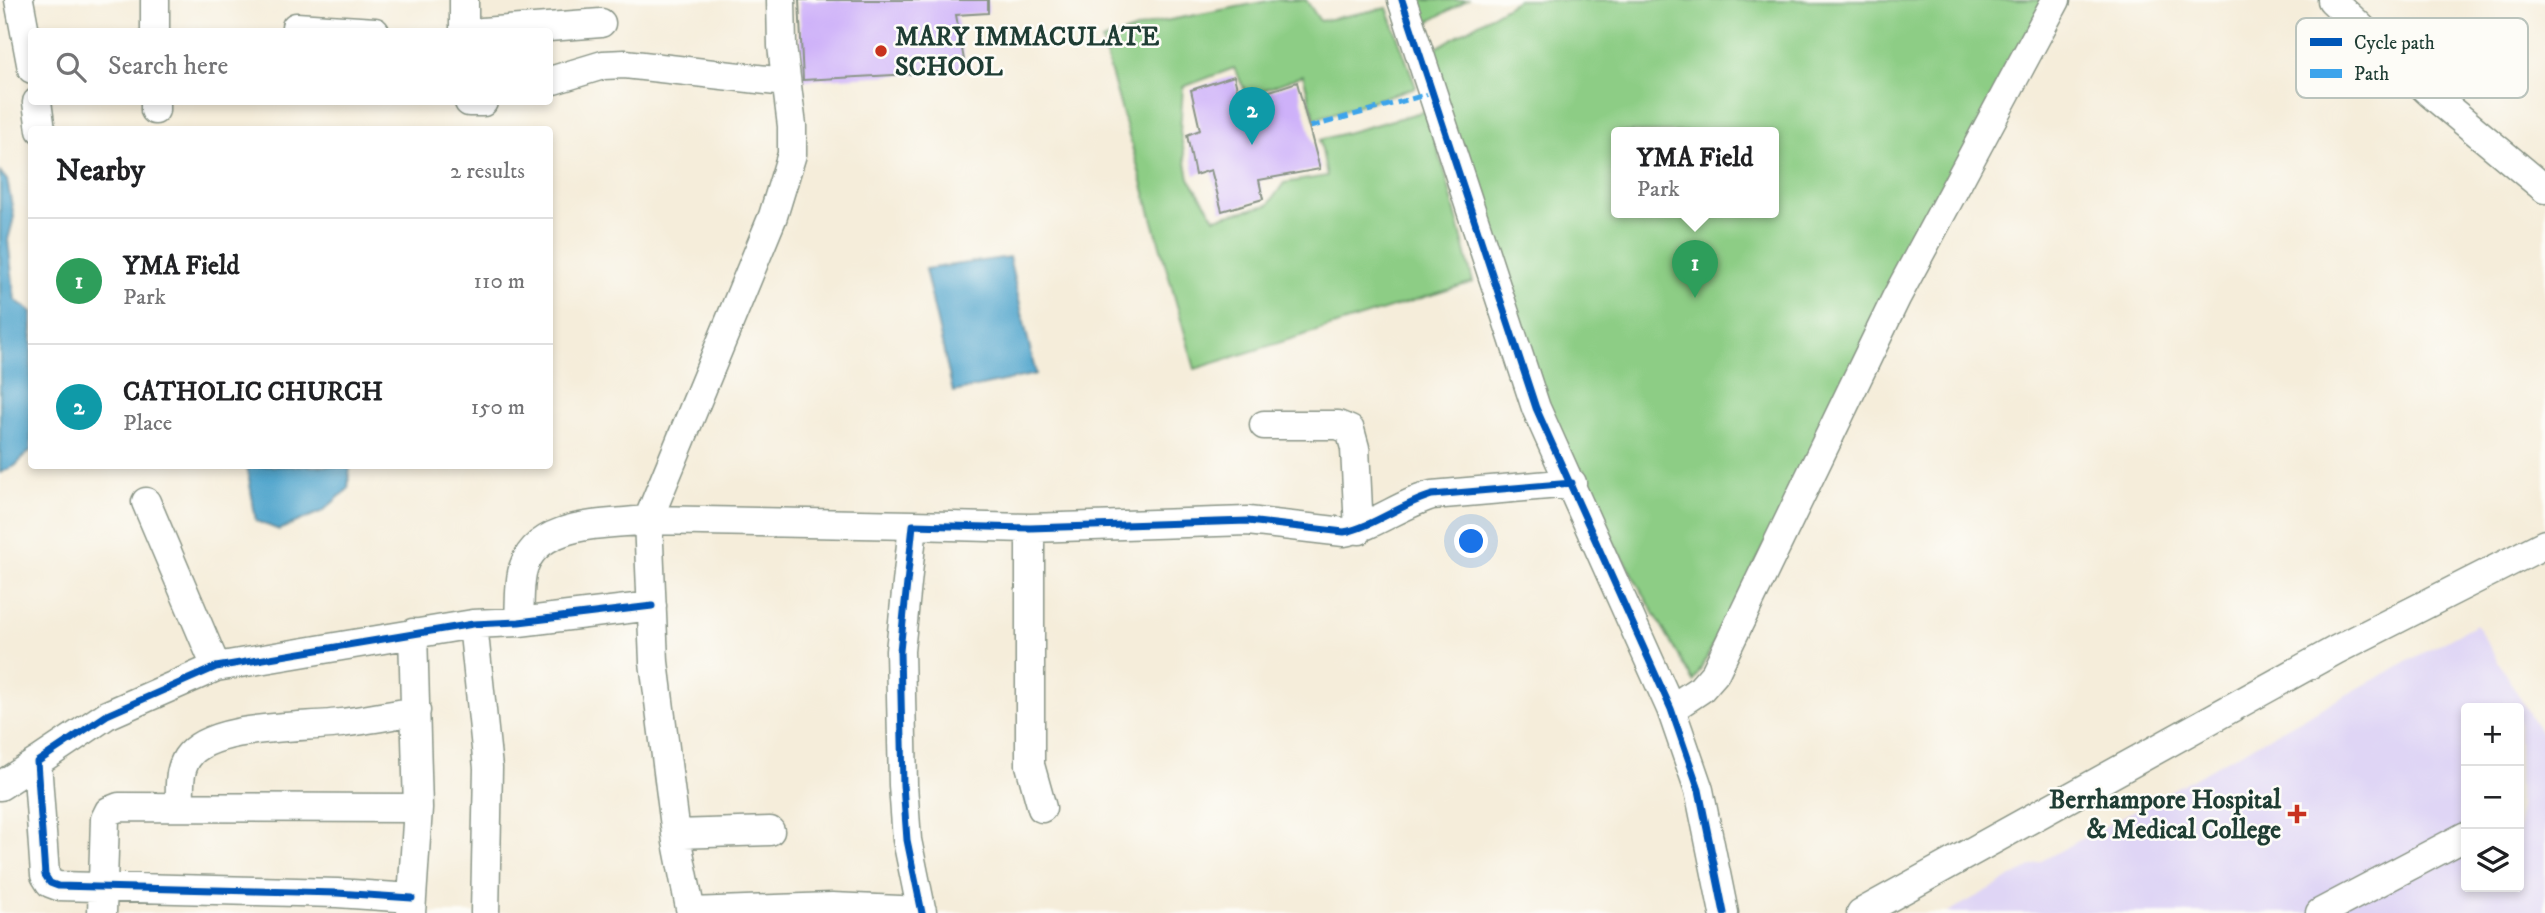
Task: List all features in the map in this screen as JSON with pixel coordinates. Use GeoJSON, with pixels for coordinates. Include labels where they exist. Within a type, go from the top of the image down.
{"type":"FeatureCollection","features":[{"type":"Feature","properties":{"kind":"street"},"geometry":{"type":"LineString","coordinates":[[19,0],[28,48]]}},
{"type":"Feature","properties":{"kind":"street"},"geometry":{"type":"LineString","coordinates":[[155,0],[155,28]]}},
{"type":"Feature","properties":{"kind":"street"},"geometry":{"type":"LineString","coordinates":[[464,0],[464,28]]}},
{"type":"Feature","properties":{"kind":"street"},"geometry":{"type":"LineString","coordinates":[[781,0],[792,154],[773,216],[648,520],[654,662],[676,834],[691,913],[832,907],[922,912],[907,840],[902,771],[900,651],[913,525]]}},
{"type":"Feature","properties":{"kind":"street"},"geometry":{"type":"LineString","coordinates":[[1402,0],[1536,408],[1572,483],[1671,709],[1699,790],[1724,913]]}},
{"type":"Feature","properties":{"kind":"street"},"geometry":{"type":"LineString","coordinates":[[1671,709],[1701,689],[1715,673],[1896,298],[2056,0]]}},
{"type":"Feature","properties":{"kind":"street"},"geometry":{"type":"LineString","coordinates":[[2332,0],[2351,18]]}},
{"type":"Feature","properties":{"kind":"street"},"geometry":{"type":"LineString","coordinates":[[535,28],[601,23]]}},
{"type":"Feature","properties":{"kind":"street"},"geometry":{"type":"LineString","coordinates":[[296,27],[312,28]]}},
{"type":"Feature","properties":{"kind":"street"},"geometry":{"type":"LineString","coordinates":[[553,79],[603,65],[625,64],[785,82]]}},
{"type":"Feature","properties":{"kind":"street"},"geometry":{"type":"LineString","coordinates":[[2436,98],[2545,189]]}},
{"type":"Feature","properties":{"kind":"street"},"geometry":{"type":"LineString","coordinates":[[37,105],[40,126]]}},
{"type":"Feature","properties":{"kind":"street"},"geometry":{"type":"LineString","coordinates":[[1264,425],[1338,425],[1350,430],[1355,449],[1359,530]]}},
{"type":"Feature","properties":{"kind":"street"},"geometry":{"type":"LineString","coordinates":[[519,622],[522,573],[540,543],[555,534],[580,527],[648,520],[1030,528],[1248,521],[1325,531],[1359,530],[1412,500],[1432,495],[1572,483]]}},
{"type":"Feature","properties":{"kind":"street"},"geometry":{"type":"LineString","coordinates":[[146,502],[216,667]]}},
{"type":"Feature","properties":{"kind":"street"},"geometry":{"type":"LineString","coordinates":[[1030,528],[1030,765],[1042,808]]}},
{"type":"Feature","properties":{"kind":"street"},"geometry":{"type":"LineString","coordinates":[[1861,913],[2336,650],[2545,544]]}},
{"type":"Feature","properties":{"kind":"street"},"geometry":{"type":"LineString","coordinates":[[0,786],[107,716],[216,667],[473,624],[519,622],[652,606]]}},
{"type":"Feature","properties":{"kind":"street"},"geometry":{"type":"LineString","coordinates":[[473,624],[488,768],[485,913]]}},
{"type":"Feature","properties":{"kind":"street"},"geometry":{"type":"LineString","coordinates":[[37,762],[45,875],[50,883],[102,901],[337,893],[412,906],[418,808],[414,633]]}},
{"type":"Feature","properties":{"kind":"street"},"geometry":{"type":"LineString","coordinates":[[180,806],[180,774],[187,757],[202,744],[236,733],[343,723],[416,711]]}},
{"type":"Feature","properties":{"kind":"street"},"geometry":{"type":"LineString","coordinates":[[102,901],[103,830],[109,811],[128,806],[418,808]]}},
{"type":"Feature","properties":{"kind":"street"},"geometry":{"type":"LineString","coordinates":[[676,834],[770,831]]}},
{"type":"Feature","properties":{"kind":"street"},"geometry":{"type":"LineString","coordinates":[[2320,913],[2461,839]]}},
{"type":"Feature","properties":{"kind":"shaded area","name":"Berrhampore Hospital & Medical College"},"geometry":{"type":"Polygon","coordinates":[[[2476,624],[2523,703],[2461,703],[2461,892],[2524,892],[2524,705],[2545,740],[2545,913],[1946,913],[2476,624]]]}},
{"type":"Feature","properties":{"kind":"green space"},"geometry":{"type":"Polygon","coordinates":[[[1273,0],[1306,0],[1320,21],[1387,8],[1416,87],[1315,119],[1303,75],[1248,96],[1234,68],[1183,87],[1180,132],[1189,178],[1215,218],[1268,205],[1284,183],[1327,176],[1320,140],[1425,111],[1445,172],[1473,282],[1195,369],[1102,41],[1154,23],[1273,0]]]}},
{"type":"Feature","properties":{"kind":"green space"},"geometry":{"type":"Polygon","coordinates":[[[1415,0],[1467,0],[1423,25],[1415,0]]]}},
{"type":"Feature","properties":{"kind":"green space"},"geometry":{"type":"Polygon","coordinates":[[[1518,0],[2048,0],[1694,682],[1536,408],[1421,57],[1518,0]]]}},
{"type":"Feature","properties":{"kind":"water"},"geometry":{"type":"Polygon","coordinates":[[[0,172],[7,180],[14,217],[8,240],[15,300],[28,309],[28,453],[15,466],[0,473],[0,172]]]}},
{"type":"Feature","properties":{"kind":"water"},"geometry":{"type":"Polygon","coordinates":[[[1009,257],[1036,374],[953,392],[925,269],[1009,257]]]}},
{"type":"Feature","properties":{"kind":"water"},"geometry":{"type":"Polygon","coordinates":[[[247,469],[350,469],[348,489],[323,511],[279,530],[256,521],[247,469]]]}},
{"type":"Feature","properties":{"kind":"building","name":"MARY IMMACULATE SCHOOL"},"geometry":{"type":"Polygon","coordinates":[[[799,0],[988,0],[988,13],[956,15],[966,71],[803,80],[799,0]]]}},
{"type":"Feature","properties":{"kind":"building"},"geometry":{"type":"Polygon","coordinates":[[[1234,76],[1240,101],[1297,82],[1320,169],[1259,180],[1263,199],[1222,211],[1211,170],[1195,175],[1187,135],[1200,130],[1191,90],[1234,76]]]}},
{"type":"Feature","properties":{"kind":"marked path"},"geometry":{"type":"LineString","coordinates":[[1310,127],[1432,93]]}},
{"type":"Feature","properties":{"kind":"cycle path"},"geometry":{"type":"LineString","coordinates":[[1402,0],[1536,408],[1671,709],[1699,790],[1724,913]]}},
{"type":"Feature","properties":{"kind":"cycle path"},"geometry":{"type":"LineString","coordinates":[[922,913],[907,840],[903,785],[900,651],[913,525],[1030,528],[1248,521],[1344,532],[1432,495],[1572,483]]}},
{"type":"Feature","properties":{"kind":"cycle path"},"geometry":{"type":"LineString","coordinates":[[412,898],[337,893],[58,886],[50,883],[45,875],[37,762],[107,715],[216,667],[473,624],[519,622],[652,606]]}},
{"type":"Feature","properties":{"kind":"place","name":"MARY IMMACULATE SCHOOL"},"geometry":{"type":"Point","coordinates":[881,51]}},
{"type":"Feature","properties":{"kind":"place","name":"CATHOLIC CHURCH"},"geometry":{"type":"Point","coordinates":[1252,145]}},
{"type":"Feature","properties":{"kind":"place","name":"YMA Field"},"geometry":{"type":"Point","coordinates":[1695,298]}},
{"type":"Feature","properties":{"kind":"place","name":"Berrhampore Hospital & Medical College"},"geometry":{"type":"Point","coordinates":[2297,814]}}]}
